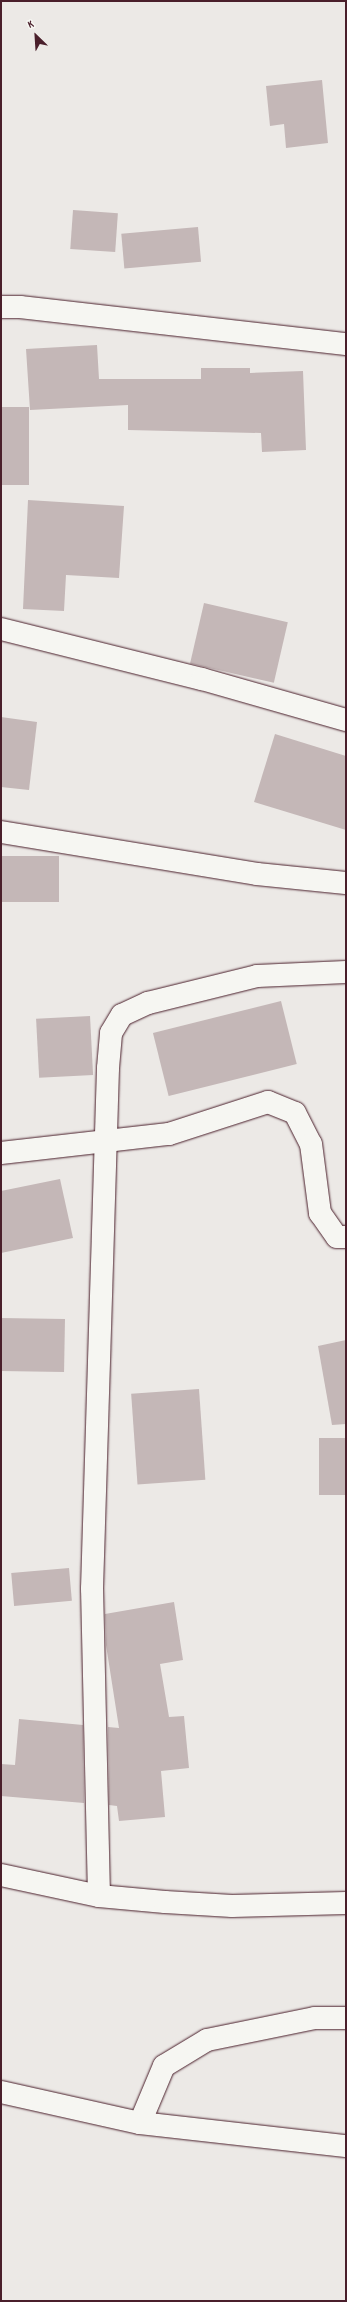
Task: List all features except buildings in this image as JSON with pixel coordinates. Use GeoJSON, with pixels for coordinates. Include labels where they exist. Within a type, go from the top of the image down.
{"type":"FeatureCollection","features":[{"type":"Feature","properties":{"kind":"street"},"geometry":{"type":"LineString","coordinates":[[1,307],[20,307],[346,344]]}},
{"type":"Feature","properties":{"kind":"street"},"geometry":{"type":"LineString","coordinates":[[1,629],[202,679],[346,720]]}},
{"type":"Feature","properties":{"kind":"street"},"geometry":{"type":"LineString","coordinates":[[1,832],[257,874],[346,883]]}},
{"type":"Feature","properties":{"kind":"street"},"geometry":{"type":"LineString","coordinates":[[99,1896],[92,1589],[110,1033],[122,1015],[148,1003],[257,976],[346,972]]}},
{"type":"Feature","properties":{"kind":"street"},"geometry":{"type":"LineString","coordinates":[[1,1152],[169,1134],[268,1102],[295,1113],[311,1144],[320,1213],[337,1237],[346,1237]]}},
{"type":"Feature","properties":{"kind":"street"},"geometry":{"type":"LineString","coordinates":[[1,1875],[99,1896],[232,1906],[346,1903]]}},
{"type":"Feature","properties":{"kind":"street"},"geometry":{"type":"LineString","coordinates":[[140,2123],[164,2066],[207,2040],[315,2018],[346,2018]]}},
{"type":"Feature","properties":{"kind":"street"},"geometry":{"type":"LineString","coordinates":[[1,2092],[140,2123],[346,2146]]}}]}
